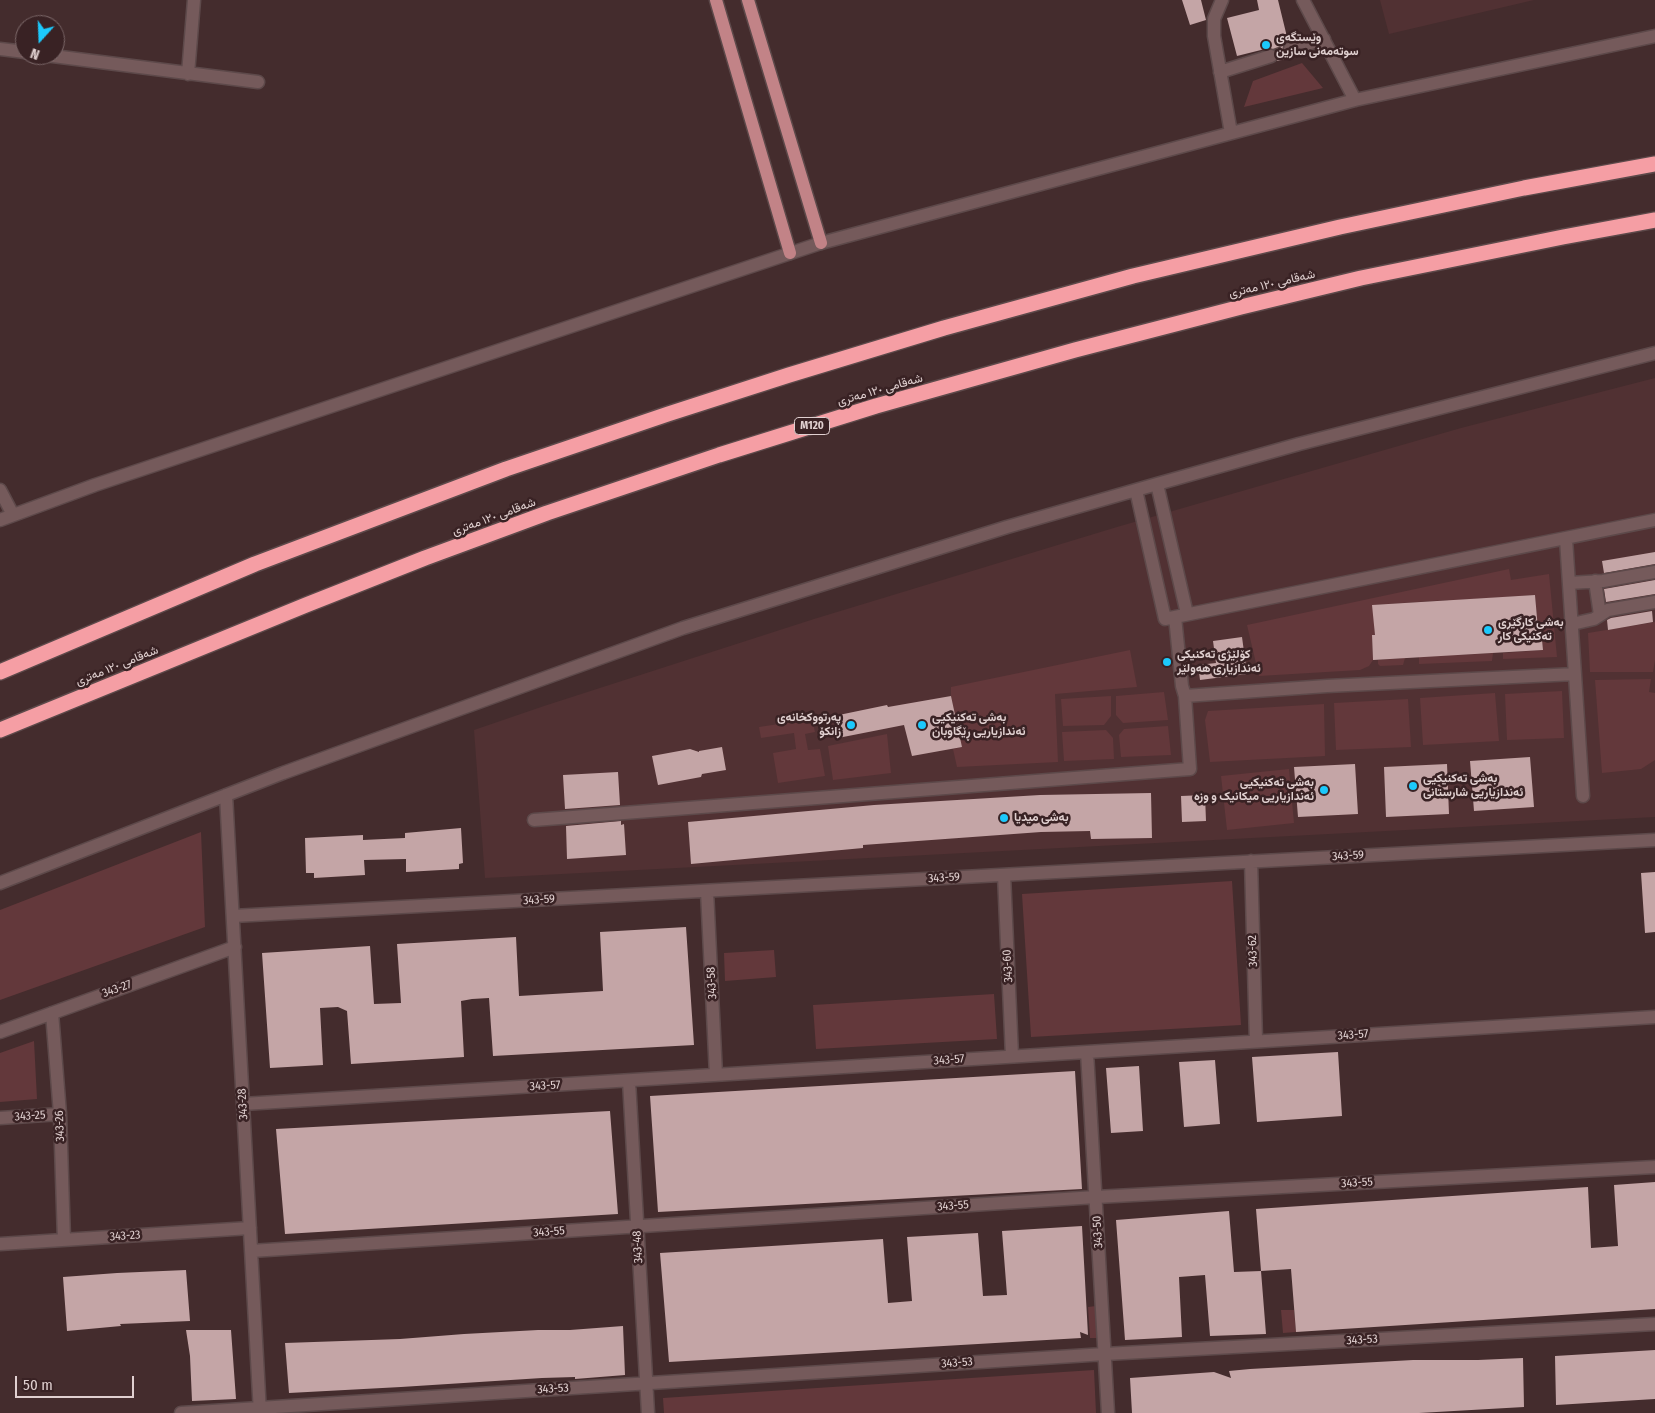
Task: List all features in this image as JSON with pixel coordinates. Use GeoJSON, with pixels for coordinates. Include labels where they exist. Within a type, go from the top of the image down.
{"type":"FeatureCollection","features":[{"type":"Feature","properties":{"kind":"highway"},"geometry":{"type":"LineString","coordinates":[[0,672],[255,564],[487,476],[789,375],[944,328],[1133,276],[1340,227],[1524,188],[1655,164]]}},
{"type":"Feature","properties":{"kind":"highway","name":"شەقامی ١٢٠ مەتری"},"geometry":{"type":"LineString","coordinates":[[0,730],[306,604],[434,555],[719,454],[876,406],[1075,350],[1241,307],[1361,278],[1655,220]]}},
{"type":"Feature","properties":{"kind":"main road"},"geometry":{"type":"LineString","coordinates":[[716,0],[790,253]]}},
{"type":"Feature","properties":{"kind":"main road"},"geometry":{"type":"LineString","coordinates":[[748,0],[821,243]]}},
{"type":"Feature","properties":{"kind":"street"},"geometry":{"type":"LineString","coordinates":[[188,74],[194,0]]}},
{"type":"Feature","properties":{"kind":"street"},"geometry":{"type":"LineString","coordinates":[[1222,0],[1214,19],[1214,36],[1232,133]]}},
{"type":"Feature","properties":{"kind":"street"},"geometry":{"type":"LineString","coordinates":[[1303,0],[1355,100]]}},
{"type":"Feature","properties":{"kind":"street"},"geometry":{"type":"LineString","coordinates":[[0,520],[95,485],[821,243],[1355,100],[1655,36]]}},
{"type":"Feature","properties":{"kind":"street"},"geometry":{"type":"LineString","coordinates":[[1290,49],[1324,38]]}},
{"type":"Feature","properties":{"kind":"street"},"geometry":{"type":"LineString","coordinates":[[0,49],[15,51]]}},
{"type":"Feature","properties":{"kind":"street"},"geometry":{"type":"LineString","coordinates":[[1220,72],[1271,56]]}},
{"type":"Feature","properties":{"kind":"street"},"geometry":{"type":"LineString","coordinates":[[65,58],[258,82]]}},
{"type":"Feature","properties":{"kind":"street"},"geometry":{"type":"LineString","coordinates":[[0,883],[226,795],[683,628],[1007,527],[1136,490],[1299,444],[1655,353]]}},
{"type":"Feature","properties":{"kind":"street"},"geometry":{"type":"LineString","coordinates":[[534,820],[1190,769],[1185,696],[1182,686],[1158,484]]}},
{"type":"Feature","properties":{"kind":"street"},"geometry":{"type":"LineString","coordinates":[[0,490],[13,515]]}},
{"type":"Feature","properties":{"kind":"street"},"geometry":{"type":"LineString","coordinates":[[1136,490],[1175,617]]}},
{"type":"Feature","properties":{"kind":"street"},"geometry":{"type":"LineString","coordinates":[[1175,617],[1655,520]]}},
{"type":"Feature","properties":{"kind":"street"},"geometry":{"type":"LineString","coordinates":[[1566,539],[1583,796]]}},
{"type":"Feature","properties":{"kind":"street"},"geometry":{"type":"LineString","coordinates":[[1569,583],[1603,581],[1655,572]]}},
{"type":"Feature","properties":{"kind":"street"},"geometry":{"type":"LineString","coordinates":[[1595,581],[1600,615]]}},
{"type":"Feature","properties":{"kind":"street"},"geometry":{"type":"LineString","coordinates":[[1572,624],[1594,619],[1608,610],[1655,602]]}},
{"type":"Feature","properties":{"kind":"street"},"geometry":{"type":"LineString","coordinates":[[1185,696],[1327,686],[1575,674]]}},
{"type":"Feature","properties":{"kind":"street","name":"343-28"},"geometry":{"type":"LineString","coordinates":[[226,795],[260,1410]]}},
{"type":"Feature","properties":{"kind":"street","name":"343-59"},"geometry":{"type":"LineString","coordinates":[[233,916],[1655,840]]}},
{"type":"Feature","properties":{"kind":"street","name":"343-62"},"geometry":{"type":"LineString","coordinates":[[1251,861],[1256,1041]]}},
{"type":"Feature","properties":{"kind":"street","name":"343-60"},"geometry":{"type":"LineString","coordinates":[[1004,875],[1012,1056]]}},
{"type":"Feature","properties":{"kind":"street","name":"343-58"},"geometry":{"type":"LineString","coordinates":[[707,891],[716,1075]]}},
{"type":"Feature","properties":{"kind":"street","name":"343-27"},"geometry":{"type":"LineString","coordinates":[[0,1032],[235,947]]}},
{"type":"Feature","properties":{"kind":"street","name":"343-26"},"geometry":{"type":"LineString","coordinates":[[52,1013],[60,1114],[64,1240]]}},
{"type":"Feature","properties":{"kind":"street","name":"343-57"},"geometry":{"type":"LineString","coordinates":[[243,1104],[1655,1016]]}},
{"type":"Feature","properties":{"kind":"street","name":"343-50"},"geometry":{"type":"LineString","coordinates":[[1088,1052],[1108,1413]]}},
{"type":"Feature","properties":{"kind":"street","name":"343-48"},"geometry":{"type":"LineString","coordinates":[[629,1081],[648,1413]]}},
{"type":"Feature","properties":{"kind":"street","name":"343-25"},"geometry":{"type":"LineString","coordinates":[[0,1118],[60,1114]]}},
{"type":"Feature","properties":{"kind":"street","name":"343-55"},"geometry":{"type":"LineString","coordinates":[[251,1251],[1096,1197],[1655,1167]]}},
{"type":"Feature","properties":{"kind":"street","name":"343-23"},"geometry":{"type":"LineString","coordinates":[[0,1244],[250,1228]]}},
{"type":"Feature","properties":{"kind":"street","name":"343-53"},"geometry":{"type":"LineString","coordinates":[[180,1413],[260,1410],[1105,1354],[1655,1324]]}},
{"type":"Feature","properties":{"kind":"shaded area"},"geometry":{"type":"Polygon","coordinates":[[[1380,0],[1534,0],[1389,34],[1380,0]]]}},
{"type":"Feature","properties":{"kind":"shaded area"},"geometry":{"type":"Polygon","coordinates":[[[1302,63],[1323,88],[1244,107],[1253,81],[1302,63]]]}},
{"type":"Feature","properties":{"kind":"shaded area","name":"کۆلێژی تەکنیکی ئەندازیاری هەولێر"},"geometry":{"type":"Polygon","coordinates":[[[1655,378],[1655,817],[485,878],[474,730],[814,619],[1117,527],[1461,428],[1655,378]]]}},
{"type":"Feature","properties":{"kind":"shaded area"},"geometry":{"type":"Polygon","coordinates":[[[1509,569],[1511,580],[1549,574],[1557,657],[1503,659],[1503,653],[1543,650],[1541,629],[1538,629],[1535,595],[1459,600],[1458,631],[1460,655],[1493,653],[1492,661],[1419,664],[1419,657],[1451,634],[1448,600],[1373,605],[1375,635],[1372,635],[1373,660],[1369,666],[1360,670],[1259,676],[1247,625],[1509,569]]]}},
{"type":"Feature","properties":{"kind":"shaded area"},"geometry":{"type":"Polygon","coordinates":[[[1655,622],[1655,660],[1653,672],[1590,672],[1588,633],[1655,622]]]}},
{"type":"Feature","properties":{"kind":"shaded area"},"geometry":{"type":"Polygon","coordinates":[[[1130,650],[1137,687],[1055,694],[1058,762],[957,767],[953,749],[962,747],[951,696],[951,687],[1130,650]]]}},
{"type":"Feature","properties":{"kind":"shaded area"},"geometry":{"type":"Polygon","coordinates":[[[1405,658],[1403,665],[1380,666],[1378,664],[1378,660],[1405,658]]]}},
{"type":"Feature","properties":{"kind":"shaded area"},"geometry":{"type":"Polygon","coordinates":[[[1651,679],[1649,692],[1655,693],[1655,760],[1641,769],[1602,773],[1595,680],[1651,679]]]}},
{"type":"Feature","properties":{"kind":"shaded area"},"geometry":{"type":"Polygon","coordinates":[[[1562,691],[1564,738],[1507,740],[1505,694],[1562,691]]]}},
{"type":"Feature","properties":{"kind":"shaded area"},"geometry":{"type":"Polygon","coordinates":[[[1164,692],[1168,720],[1123,723],[1116,715],[1116,696],[1164,692]]]}},
{"type":"Feature","properties":{"kind":"shaded area"},"geometry":{"type":"Polygon","coordinates":[[[1495,693],[1499,741],[1423,745],[1420,698],[1495,693]]]}},
{"type":"Feature","properties":{"kind":"shaded area"},"geometry":{"type":"Polygon","coordinates":[[[1111,696],[1111,716],[1104,725],[1063,726],[1061,699],[1111,696]]]}},
{"type":"Feature","properties":{"kind":"shaded area"},"geometry":{"type":"Polygon","coordinates":[[[1408,699],[1411,747],[1336,750],[1334,703],[1408,699]]]}},
{"type":"Feature","properties":{"kind":"shaded area"},"geometry":{"type":"Polygon","coordinates":[[[1324,704],[1325,756],[1210,762],[1205,720],[1208,711],[1324,704]]]}},
{"type":"Feature","properties":{"kind":"shaded area"},"geometry":{"type":"Polygon","coordinates":[[[812,719],[815,732],[805,734],[808,750],[820,749],[825,776],[778,783],[773,753],[796,749],[794,733],[761,738],[759,727],[812,719]]]}},
{"type":"Feature","properties":{"kind":"shaded area"},"geometry":{"type":"Polygon","coordinates":[[[1168,726],[1171,755],[1121,757],[1119,735],[1124,729],[1168,726]]]}},
{"type":"Feature","properties":{"kind":"shaded area"},"geometry":{"type":"Polygon","coordinates":[[[1106,730],[1113,738],[1114,759],[1064,761],[1062,732],[1106,730]]]}},
{"type":"Feature","properties":{"kind":"shaded area"},"geometry":{"type":"Polygon","coordinates":[[[887,734],[891,773],[833,780],[828,746],[887,734]]]}},
{"type":"Feature","properties":{"kind":"shaded area"},"geometry":{"type":"Polygon","coordinates":[[[1289,769],[1294,823],[1227,830],[1221,776],[1289,769]]]}},
{"type":"Feature","properties":{"kind":"shaded area"},"geometry":{"type":"Polygon","coordinates":[[[201,832],[205,927],[0,1000],[0,910],[201,832]]]}},
{"type":"Feature","properties":{"kind":"shaded area"},"geometry":{"type":"Polygon","coordinates":[[[1232,881],[1241,1025],[1031,1037],[1022,894],[1232,881]]]}},
{"type":"Feature","properties":{"kind":"shaded area"},"geometry":{"type":"Polygon","coordinates":[[[774,950],[776,977],[725,981],[724,953],[774,950]]]}},
{"type":"Feature","properties":{"kind":"shaded area"},"geometry":{"type":"Polygon","coordinates":[[[994,994],[997,1039],[816,1049],[813,1005],[994,994]]]}},
{"type":"Feature","properties":{"kind":"shaded area"},"geometry":{"type":"Polygon","coordinates":[[[34,1041],[37,1099],[0,1102],[0,1053],[34,1041]]]}},
{"type":"Feature","properties":{"kind":"shaded area"},"geometry":{"type":"Polygon","coordinates":[[[1096,1306],[1098,1338],[1090,1338],[1088,1307],[1096,1306]]]}},
{"type":"Feature","properties":{"kind":"shaded area"},"geometry":{"type":"Polygon","coordinates":[[[1281,1310],[1294,1310],[1296,1332],[1283,1333],[1281,1310]]]}},
{"type":"Feature","properties":{"kind":"shaded area"},"geometry":{"type":"Polygon","coordinates":[[[1094,1370],[1096,1413],[664,1413],[663,1398],[1094,1370]]]}},
{"type":"Feature","properties":{"kind":"building"},"geometry":{"type":"Polygon","coordinates":[[[1182,0],[1201,0],[1206,20],[1190,25],[1182,0]]]}},
{"type":"Feature","properties":{"kind":"building"},"geometry":{"type":"Polygon","coordinates":[[[1257,0],[1278,0],[1288,41],[1284,44],[1282,51],[1285,55],[1292,58],[1277,61],[1279,53],[1269,48],[1237,56],[1227,18],[1259,10],[1257,0]]]}},
{"type":"Feature","properties":{"kind":"building"},"geometry":{"type":"Polygon","coordinates":[[[1655,552],[1655,564],[1604,573],[1602,561],[1655,552]]]}},
{"type":"Feature","properties":{"kind":"building"},"geometry":{"type":"Polygon","coordinates":[[[1655,580],[1655,594],[1606,602],[1604,589],[1655,580]]]}},
{"type":"Feature","properties":{"kind":"building"},"geometry":{"type":"Polygon","coordinates":[[[1535,595],[1538,629],[1541,629],[1543,650],[1373,660],[1372,635],[1375,635],[1372,605],[1535,595]]]}},
{"type":"Feature","properties":{"kind":"building"},"geometry":{"type":"Polygon","coordinates":[[[1652,611],[1653,622],[1608,630],[1607,620],[1611,618],[1652,611]]]}},
{"type":"Feature","properties":{"kind":"building"},"geometry":{"type":"Polygon","coordinates":[[[1242,637],[1247,674],[1200,680],[1198,665],[1216,663],[1213,641],[1242,637]]]}},
{"type":"Feature","properties":{"kind":"building"},"geometry":{"type":"Polygon","coordinates":[[[951,696],[962,747],[912,756],[904,725],[838,738],[834,716],[887,705],[888,707],[951,696]]]}},
{"type":"Feature","properties":{"kind":"building"},"geometry":{"type":"Polygon","coordinates":[[[722,747],[726,770],[658,785],[652,756],[690,749],[699,752],[722,747]]]}},
{"type":"Feature","properties":{"kind":"building"},"geometry":{"type":"Polygon","coordinates":[[[1530,757],[1534,807],[1474,811],[1470,761],[1530,757]]]}},
{"type":"Feature","properties":{"kind":"building"},"geometry":{"type":"Polygon","coordinates":[[[1355,764],[1358,814],[1298,817],[1294,767],[1355,764]]]}},
{"type":"Feature","properties":{"kind":"building"},"geometry":{"type":"Polygon","coordinates":[[[1447,764],[1449,814],[1386,817],[1384,767],[1447,764]]]}},
{"type":"Feature","properties":{"kind":"building"},"geometry":{"type":"Polygon","coordinates":[[[618,772],[620,805],[565,809],[563,775],[618,772]]]}},
{"type":"Feature","properties":{"kind":"building"},"geometry":{"type":"Polygon","coordinates":[[[1151,793],[1152,838],[1091,839],[1090,831],[1041,832],[863,845],[863,848],[691,864],[688,822],[874,805],[1040,795],[1151,793]]]}},
{"type":"Feature","properties":{"kind":"building"},"geometry":{"type":"Polygon","coordinates":[[[1205,795],[1206,821],[1182,822],[1181,796],[1205,795]]]}},
{"type":"Feature","properties":{"kind":"building"},"geometry":{"type":"Polygon","coordinates":[[[621,821],[621,825],[624,824],[626,855],[567,859],[566,826],[621,821]]]}},
{"type":"Feature","properties":{"kind":"building"},"geometry":{"type":"Polygon","coordinates":[[[461,828],[463,863],[459,864],[459,869],[406,872],[406,859],[364,860],[365,875],[314,878],[314,873],[306,873],[305,838],[363,835],[363,840],[405,838],[405,833],[461,828]]]}},
{"type":"Feature","properties":{"kind":"building"},"geometry":{"type":"Polygon","coordinates":[[[1655,872],[1655,932],[1645,933],[1641,873],[1655,872]]]}},
{"type":"Feature","properties":{"kind":"building"},"geometry":{"type":"Polygon","coordinates":[[[686,927],[694,1045],[493,1056],[489,998],[461,1001],[464,1057],[351,1064],[347,1011],[338,1007],[320,1008],[323,1065],[270,1068],[262,953],[370,946],[374,1004],[401,1003],[397,944],[516,937],[519,996],[603,991],[600,932],[686,927]]]}},
{"type":"Feature","properties":{"kind":"building"},"geometry":{"type":"Polygon","coordinates":[[[1338,1052],[1342,1116],[1257,1122],[1252,1057],[1338,1052]]]}},
{"type":"Feature","properties":{"kind":"building"},"geometry":{"type":"Polygon","coordinates":[[[1215,1060],[1220,1124],[1184,1127],[1179,1062],[1215,1060]]]}},
{"type":"Feature","properties":{"kind":"building"},"geometry":{"type":"Polygon","coordinates":[[[1139,1066],[1143,1131],[1111,1133],[1106,1068],[1139,1066]]]}},
{"type":"Feature","properties":{"kind":"building"},"geometry":{"type":"Polygon","coordinates":[[[1075,1071],[1082,1189],[658,1212],[650,1096],[1075,1071]]]}},
{"type":"Feature","properties":{"kind":"building"},"geometry":{"type":"Polygon","coordinates":[[[610,1111],[618,1214],[285,1234],[276,1129],[610,1111]]]}},
{"type":"Feature","properties":{"kind":"building"},"geometry":{"type":"Polygon","coordinates":[[[1655,1182],[1655,1309],[1296,1332],[1291,1269],[1261,1271],[1256,1209],[1588,1187],[1591,1248],[1618,1246],[1614,1185],[1655,1182]]]}},
{"type":"Feature","properties":{"kind":"building"},"geometry":{"type":"Polygon","coordinates":[[[1229,1211],[1234,1272],[1261,1271],[1266,1334],[1210,1336],[1205,1275],[1179,1277],[1182,1337],[1125,1340],[1116,1220],[1229,1211]]]}},
{"type":"Feature","properties":{"kind":"building"},"geometry":{"type":"Polygon","coordinates":[[[1082,1226],[1088,1335],[1080,1332],[1081,1338],[669,1362],[660,1253],[883,1239],[888,1303],[912,1301],[907,1237],[978,1233],[983,1296],[1007,1295],[1002,1231],[1082,1226]]]}},
{"type":"Feature","properties":{"kind":"building"},"geometry":{"type":"Polygon","coordinates":[[[186,1270],[190,1321],[120,1324],[121,1326],[67,1331],[63,1277],[186,1270]]]}},
{"type":"Feature","properties":{"kind":"building"},"geometry":{"type":"Polygon","coordinates":[[[623,1326],[625,1375],[289,1393],[285,1343],[400,1339],[623,1326]]]}},
{"type":"Feature","properties":{"kind":"building"},"geometry":{"type":"Polygon","coordinates":[[[186,1330],[231,1330],[236,1399],[192,1401],[190,1356],[186,1330]]]}},
{"type":"Feature","properties":{"kind":"building"},"geometry":{"type":"Polygon","coordinates":[[[1655,1350],[1655,1399],[1556,1405],[1555,1356],[1655,1350]]]}},
{"type":"Feature","properties":{"kind":"building"},"geometry":{"type":"Polygon","coordinates":[[[1523,1358],[1524,1407],[1419,1413],[1132,1413],[1130,1378],[1214,1372],[1231,1378],[1229,1371],[1250,1369],[1413,1360],[1523,1358]]]}},
{"type":"Feature","properties":{"kind":"tunnel"},"geometry":{"type":"LineString","coordinates":[[1271,56],[1290,49]]}},
{"type":"Feature","properties":{"kind":"place","name":"وێستگەی سوتەمەنی سازین"},"geometry":{"type":"Point","coordinates":[1266,45]}},
{"type":"Feature","properties":{"kind":"place","name":"بەشی کارگێڕی تەکنیکی کار"},"geometry":{"type":"Point","coordinates":[1488,630]}},
{"type":"Feature","properties":{"kind":"place","name":"کۆلێژی تەکنیکی ئەندازیاری هەولێر"},"geometry":{"type":"Point","coordinates":[1167,662]}},
{"type":"Feature","properties":{"kind":"place","name":"پەرتووکخانەی زانکۆ"},"geometry":{"type":"Point","coordinates":[851,725]}},
{"type":"Feature","properties":{"kind":"place","name":"بەشی تەکنیکیی ئەندازیاریی ڕێگاوبان"},"geometry":{"type":"Point","coordinates":[922,725]}},
{"type":"Feature","properties":{"kind":"place","name":"بەشی تەکنیکیی ئەندازیاریی شارستانی"},"geometry":{"type":"Point","coordinates":[1413,786]}},
{"type":"Feature","properties":{"kind":"place","name":"بەشی تەکنیکیی ئەندازیاریی میکانیک و وزە"},"geometry":{"type":"Point","coordinates":[1324,790]}},
{"type":"Feature","properties":{"kind":"place","name":"بەشی میدیا"},"geometry":{"type":"Point","coordinates":[1004,818]}}]}
